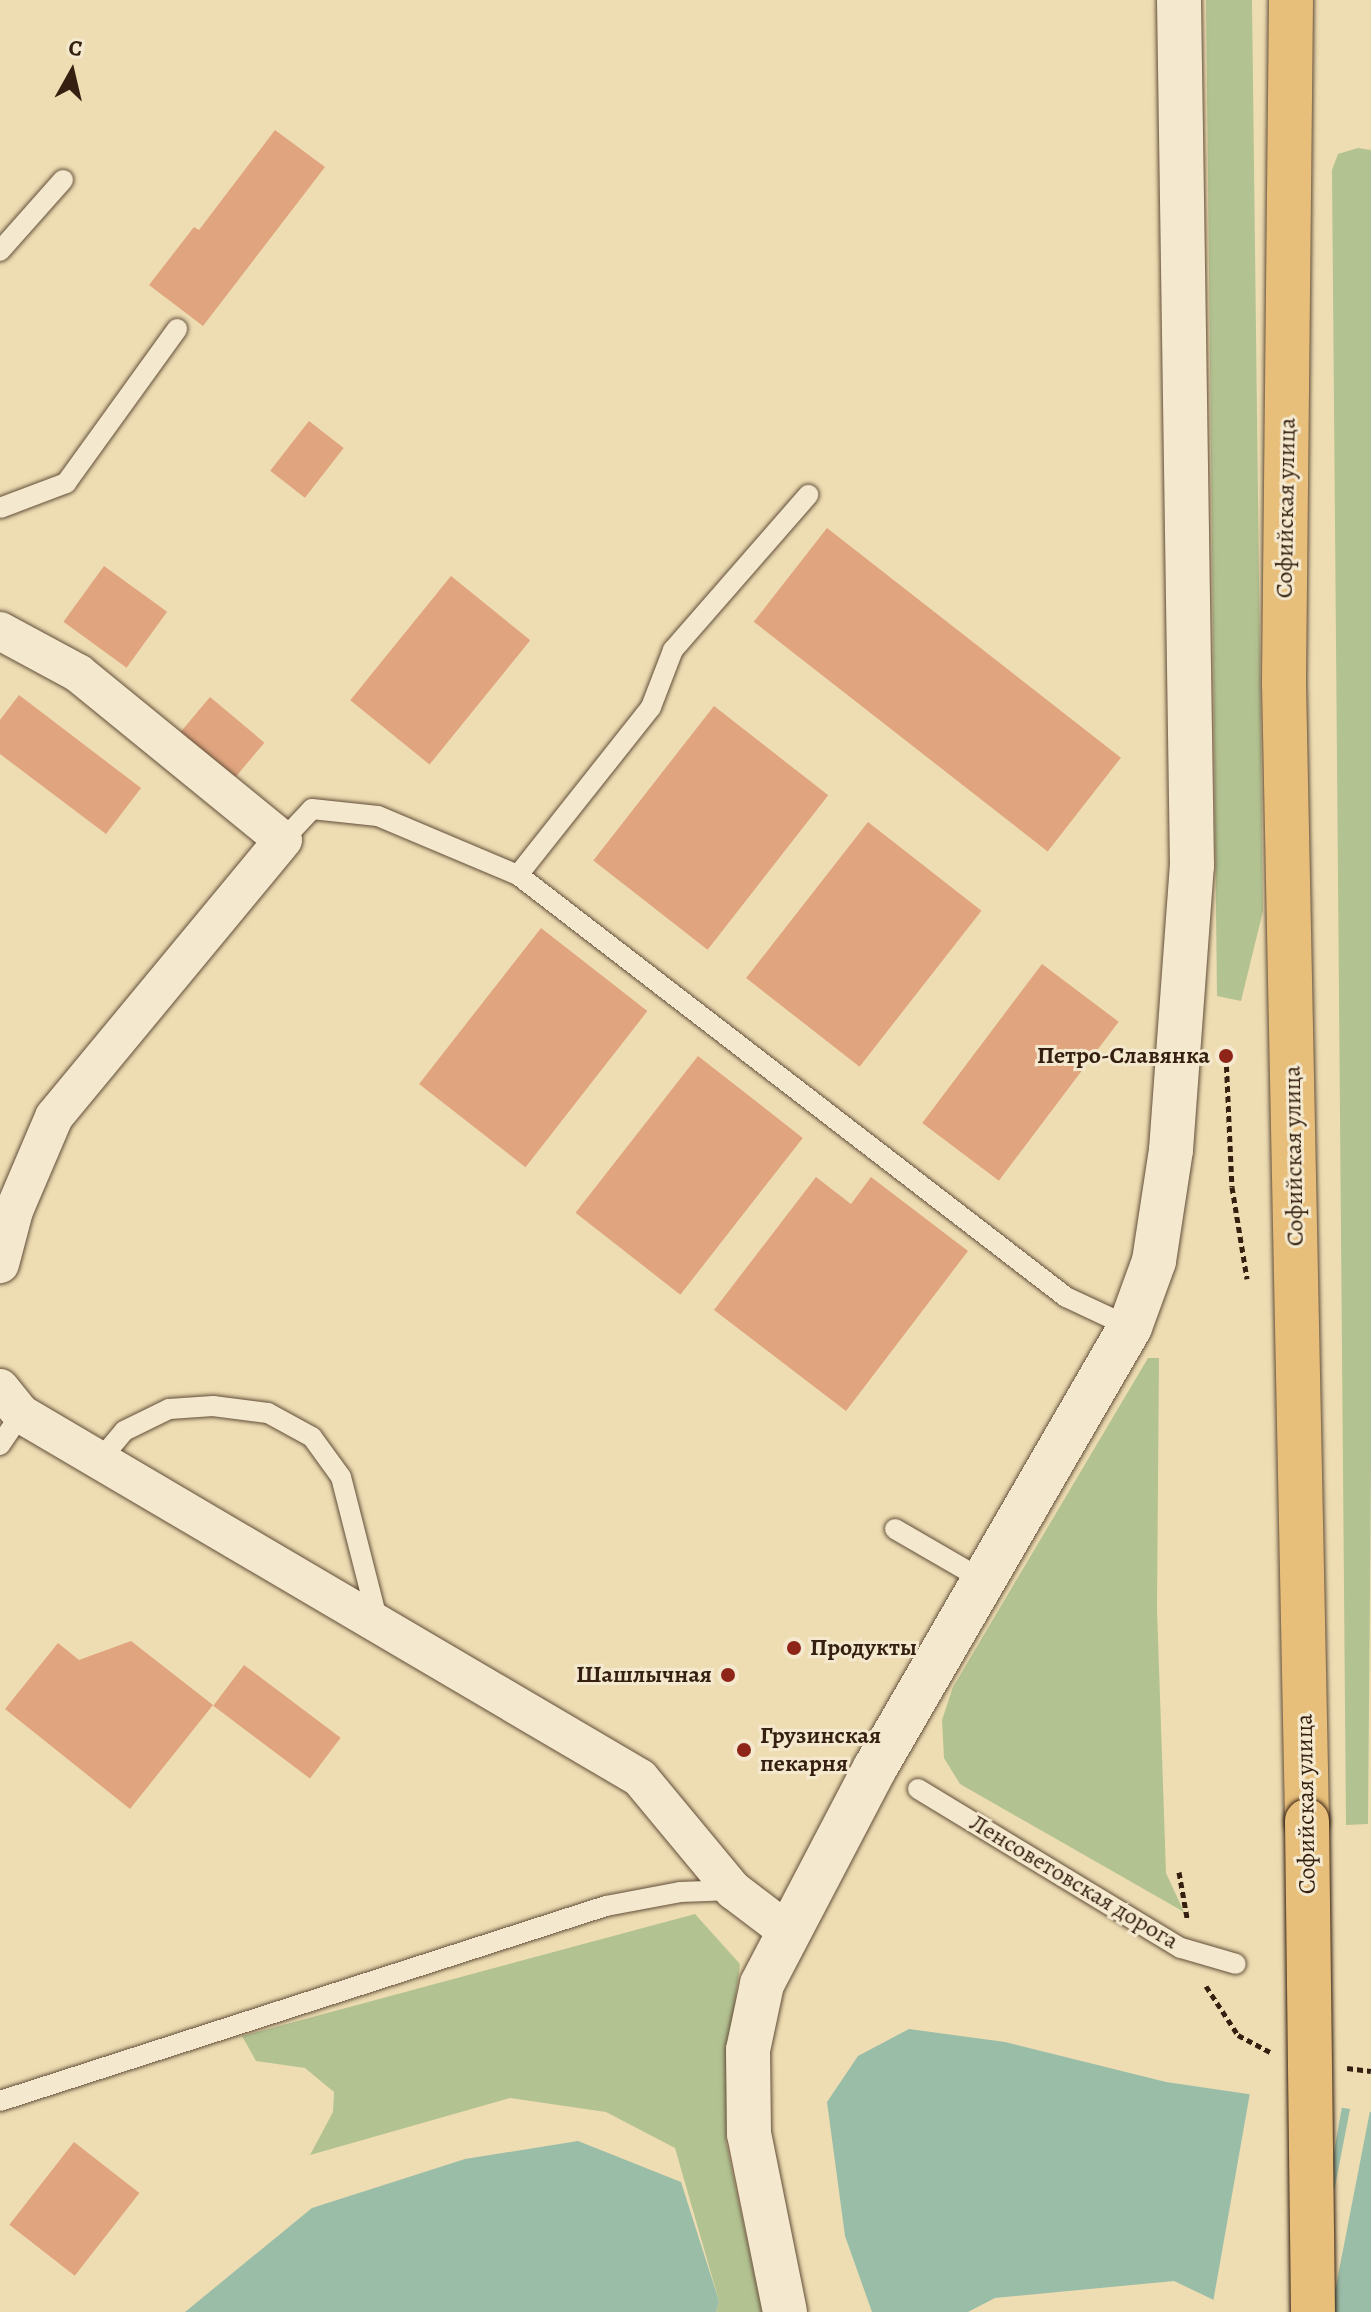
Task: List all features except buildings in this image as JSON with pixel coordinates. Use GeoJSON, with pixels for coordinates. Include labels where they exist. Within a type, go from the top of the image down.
{"type":"FeatureCollection","features":[{"type":"Feature","properties":{"kind":"main road","name":"Софийская улица"},"geometry":{"type":"LineString","coordinates":[[1291,0],[1284,683],[1307,1821],[1313,2312]]}},
{"type":"Feature","properties":{"kind":"street"},"geometry":{"type":"LineString","coordinates":[[785,2312],[749,2134],[748,2050],[762,1984],[787,1931],[875,1768],[1130,1327],[1154,1261],[1171,1150],[1192,866],[1179,0]]}},
{"type":"Feature","properties":{"kind":"street"},"geometry":{"type":"LineString","coordinates":[[0,631],[78,673],[283,840],[54,1117],[14,1211],[0,1264]]}},
{"type":"Feature","properties":{"kind":"street"},"geometry":{"type":"LineString","coordinates":[[10,1401],[99,1461],[640,1778],[733,1890],[787,1931]]}},
{"type":"Feature","properties":{"kind":"lane"},"geometry":{"type":"LineString","coordinates":[[0,251],[63,180]]}},
{"type":"Feature","properties":{"kind":"lane"},"geometry":{"type":"LineString","coordinates":[[0,508],[66,483],[177,329]]}},
{"type":"Feature","properties":{"kind":"lane"},"geometry":{"type":"LineString","coordinates":[[518,875],[651,707],[673,650],[808,495]]}},
{"type":"Feature","properties":{"kind":"lane"},"geometry":{"type":"LineString","coordinates":[[283,840],[312,809],[378,816],[518,875],[1066,1297],[1130,1327]]}},
{"type":"Feature","properties":{"kind":"lane"},"geometry":{"type":"LineString","coordinates":[[0,1445],[10,1401]]}},
{"type":"Feature","properties":{"kind":"lane"},"geometry":{"type":"LineString","coordinates":[[99,1461],[124,1431],[169,1409],[213,1406],[268,1413],[312,1437],[341,1477],[378,1622]]}},
{"type":"Feature","properties":{"kind":"lane"},"geometry":{"type":"LineString","coordinates":[[895,1529],[983,1580]]}},
{"type":"Feature","properties":{"kind":"lane","name":"Ленсоветовская дорога"},"geometry":{"type":"LineString","coordinates":[[918,1789],[1194,1951],[1236,1964]]}},
{"type":"Feature","properties":{"kind":"lane"},"geometry":{"type":"LineString","coordinates":[[0,2101],[606,1906],[680,1892],[733,1890]]}},
{"type":"Feature","properties":{"kind":"path"},"geometry":{"type":"LineString","coordinates":[[1226,1056],[1232,1187],[1247,1279]]}},
{"type":"Feature","properties":{"kind":"path"},"geometry":{"type":"LineString","coordinates":[[1179,1872],[1194,1951],[1212,1998],[1238,2035],[1278,2056]]}},
{"type":"Feature","properties":{"kind":"path"},"geometry":{"type":"LineString","coordinates":[[1338,2068],[1371,2071]]}},
{"type":"Feature","properties":{"kind":"shaded area"},"geometry":{"type":"Polygon","coordinates":[[[1206,0],[1252,0],[1263,911],[1241,1001],[1217,996],[1206,0]]]}},
{"type":"Feature","properties":{"kind":"shaded area"},"geometry":{"type":"Polygon","coordinates":[[[1358,148],[1371,150],[1371,1468],[1368,1824],[1346,1825],[1332,170],[1338,154],[1358,148]]]}},
{"type":"Feature","properties":{"kind":"shaded area"},"geometry":{"type":"Polygon","coordinates":[[[1148,1358],[1159,1358],[1157,1609],[1166,1873],[1184,1912],[960,1784],[944,1758],[942,1720],[953,1687],[1148,1358]]]}},
{"type":"Feature","properties":{"kind":"shaded area"},"geometry":{"type":"Polygon","coordinates":[[[695,1914],[740,1964],[728,2055],[726,2141],[762,2312],[716,2312],[719,2301],[675,2148],[606,2112],[510,2098],[310,2155],[333,2112],[334,2092],[305,2068],[256,2061],[242,2036],[695,1914]]]}},
{"type":"Feature","properties":{"kind":"shaded area"},"geometry":{"type":"Polygon","coordinates":[[[909,2029],[1005,2042],[1166,2082],[1371,2112],[1371,2312],[1239,2312],[1174,2281],[995,2298],[968,2312],[872,2312],[845,2236],[827,2102],[858,2056],[909,2029]]]}},
{"type":"Feature","properties":{"kind":"shaded area"},"geometry":{"type":"Polygon","coordinates":[[[578,2141],[681,2182],[719,2301],[716,2312],[185,2312],[312,2208],[465,2159],[578,2141]]]}},
{"type":"Feature","properties":{"kind":"pier"},"geometry":{"type":"Polygon","coordinates":[[[1251,2087],[1343,2103],[1306,2312],[1231,2312],[1212,2309],[1251,2087]]]}},
{"type":"Feature","properties":{"kind":"pier"},"geometry":{"type":"Polygon","coordinates":[[[1351,2104],[1371,2108],[1331,2312],[1311,2308],[1351,2104]]]}},
{"type":"Feature","properties":{"kind":"place","name":"Петро-Славянка"},"geometry":{"type":"Point","coordinates":[1226,1056]}},
{"type":"Feature","properties":{"kind":"place","name":"Продукты"},"geometry":{"type":"Point","coordinates":[794,1648]}},
{"type":"Feature","properties":{"kind":"place","name":"Шашлычная"},"geometry":{"type":"Point","coordinates":[728,1675]}},
{"type":"Feature","properties":{"kind":"place","name":"Грузинская пекарня"},"geometry":{"type":"Point","coordinates":[744,1750]}}]}
